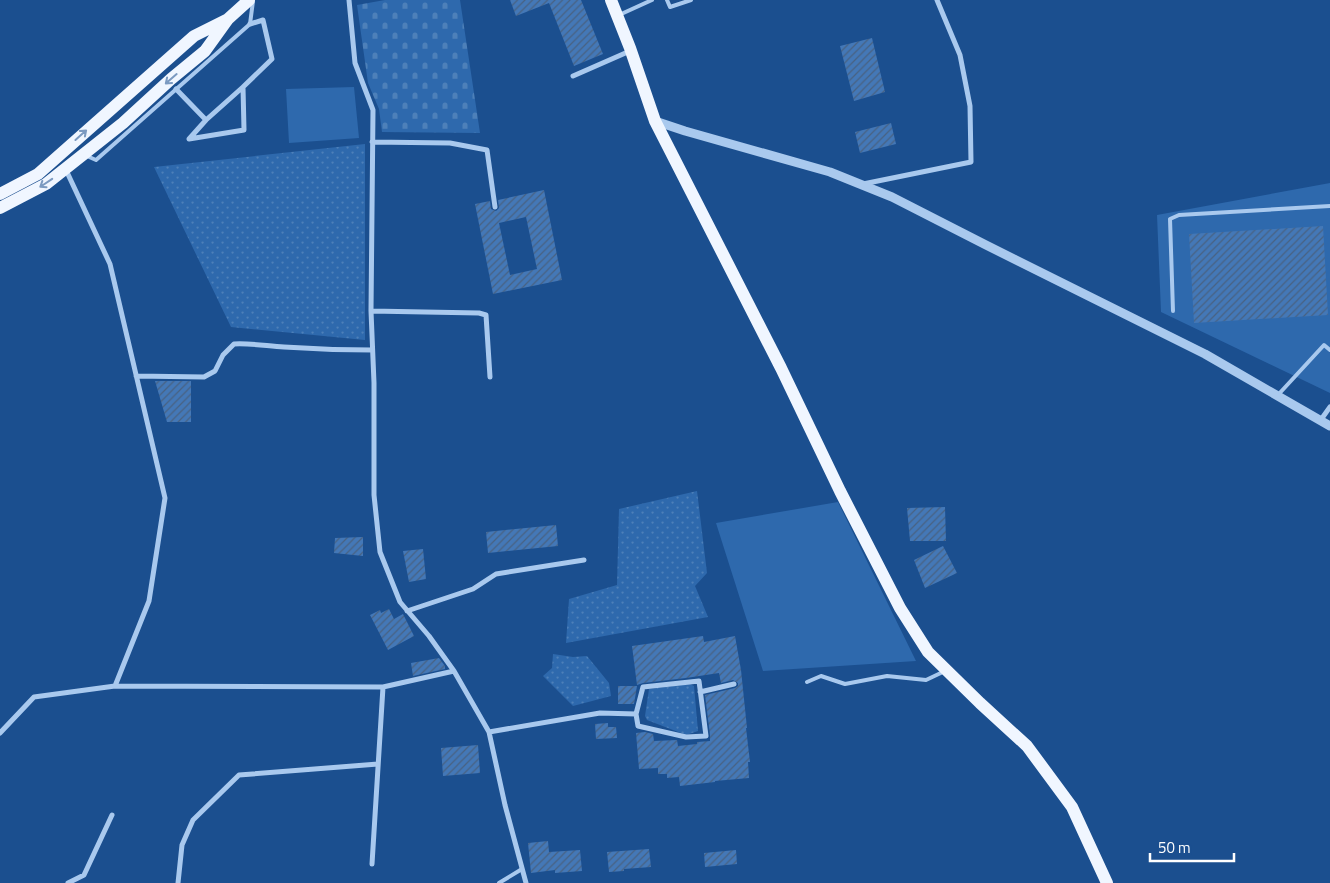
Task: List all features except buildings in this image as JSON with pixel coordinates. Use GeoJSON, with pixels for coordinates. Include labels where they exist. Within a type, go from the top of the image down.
{"type":"FeatureCollection","features":[{"type":"Feature","properties":{"kind":"main road"},"geometry":{"type":"LineString","coordinates":[[0,208],[46,184],[122,123],[205,51],[228,19],[249,0]]}},
{"type":"Feature","properties":{"kind":"main road"},"geometry":{"type":"LineString","coordinates":[[611,0],[655,121],[781,368],[900,608],[928,652],[1027,746],[1072,807],[1107,883]]}},
{"type":"Feature","properties":{"kind":"main road"},"geometry":{"type":"LineString","coordinates":[[0,194],[38,174],[194,36],[228,19]]}},
{"type":"Feature","properties":{"kind":"street"},"geometry":{"type":"LineString","coordinates":[[349,0],[354,63],[373,110],[371,311],[374,495],[380,552],[400,602],[429,636],[454,671],[489,732],[505,805],[526,883]]}},
{"type":"Feature","properties":{"kind":"street"},"geometry":{"type":"LineString","coordinates":[[860,184],[970,162],[970,106],[960,55],[937,0]]}},
{"type":"Feature","properties":{"kind":"street"},"geometry":{"type":"LineString","coordinates":[[243,87],[244,130],[189,139],[206,120],[272,59],[263,20],[250,24]]}},
{"type":"Feature","properties":{"kind":"street"},"geometry":{"type":"LineString","coordinates":[[573,76],[631,51]]}},
{"type":"Feature","properties":{"kind":"street"},"geometry":{"type":"LineString","coordinates":[[176,89],[206,120]]}},
{"type":"Feature","properties":{"kind":"street"},"geometry":{"type":"LineString","coordinates":[[655,121],[830,172],[892,197],[1205,354],[1330,426]]}},
{"type":"Feature","properties":{"kind":"street"},"geometry":{"type":"LineString","coordinates":[[372,142],[450,143],[487,150],[495,207]]}},
{"type":"Feature","properties":{"kind":"street"},"geometry":{"type":"LineString","coordinates":[[66,168],[110,264],[166,498],[148,601],[116,686]]}},
{"type":"Feature","properties":{"kind":"street"},"geometry":{"type":"LineString","coordinates":[[371,311],[479,313],[486,315],[490,377]]}},
{"type":"Feature","properties":{"kind":"street"},"geometry":{"type":"LineString","coordinates":[[136,376],[204,377],[215,371],[223,355],[234,344],[372,350]]}},
{"type":"Feature","properties":{"kind":"street"},"geometry":{"type":"LineString","coordinates":[[1320,421],[1330,407]]}},
{"type":"Feature","properties":{"kind":"street"},"geometry":{"type":"LineString","coordinates":[[407,611],[473,589],[496,574],[584,560]]}},
{"type":"Feature","properties":{"kind":"street"},"geometry":{"type":"LineString","coordinates":[[0,733],[34,697],[116,686],[383,687],[454,671]]}},
{"type":"Feature","properties":{"kind":"street"},"geometry":{"type":"LineString","coordinates":[[699,681],[706,736],[686,738],[638,726],[636,714],[643,687],[699,681]]}},
{"type":"Feature","properties":{"kind":"street"},"geometry":{"type":"LineString","coordinates":[[700,692],[734,684]]}},
{"type":"Feature","properties":{"kind":"street"},"geometry":{"type":"LineString","coordinates":[[372,864],[383,687]]}},
{"type":"Feature","properties":{"kind":"street"},"geometry":{"type":"LineString","coordinates":[[489,732],[600,713],[636,714]]}},
{"type":"Feature","properties":{"kind":"street"},"geometry":{"type":"LineString","coordinates":[[178,883],[182,845],[193,820],[239,775],[378,764]]}},
{"type":"Feature","properties":{"kind":"street"},"geometry":{"type":"LineString","coordinates":[[68,883],[84,875],[112,815]]}},
{"type":"Feature","properties":{"kind":"lane"},"geometry":{"type":"LineString","coordinates":[[83,155],[96,160],[250,24],[253,0]]}},
{"type":"Feature","properties":{"kind":"lane"},"geometry":{"type":"LineString","coordinates":[[617,16],[652,0]]}},
{"type":"Feature","properties":{"kind":"lane"},"geometry":{"type":"LineString","coordinates":[[667,0],[670,7],[691,0]]}},
{"type":"Feature","properties":{"kind":"lane"},"geometry":{"type":"LineString","coordinates":[[1173,311],[1170,219],[1179,215],[1330,206]]}},
{"type":"Feature","properties":{"kind":"lane"},"geometry":{"type":"LineString","coordinates":[[1277,396],[1324,345],[1330,350]]}},
{"type":"Feature","properties":{"kind":"lane"},"geometry":{"type":"LineString","coordinates":[[807,682],[821,676],[846,684],[887,676],[926,680],[947,670]]}},
{"type":"Feature","properties":{"kind":"lane"},"geometry":{"type":"LineString","coordinates":[[498,883],[522,869]]}},
{"type":"Feature","properties":{"kind":"green space"},"geometry":{"type":"Polygon","coordinates":[[[385,0],[460,0],[480,133],[382,132],[379,109],[368,83],[357,5],[385,0]]]}},
{"type":"Feature","properties":{"kind":"green space"},"geometry":{"type":"Polygon","coordinates":[[[354,87],[359,138],[289,143],[286,89],[354,87]]]}},
{"type":"Feature","properties":{"kind":"green space"},"geometry":{"type":"Polygon","coordinates":[[[365,144],[365,340],[231,327],[154,167],[365,144]]]}},
{"type":"Feature","properties":{"kind":"green space"},"geometry":{"type":"Polygon","coordinates":[[[1330,183],[1330,393],[1161,312],[1157,215],[1330,183]]]}},
{"type":"Feature","properties":{"kind":"green space"},"geometry":{"type":"Polygon","coordinates":[[[697,491],[707,573],[695,586],[708,617],[566,643],[569,599],[617,585],[619,509],[697,491]]]}},
{"type":"Feature","properties":{"kind":"green space"},"geometry":{"type":"Polygon","coordinates":[[[838,502],[916,661],[763,671],[716,523],[838,502]]]}},
{"type":"Feature","properties":{"kind":"green space"},"geometry":{"type":"Polygon","coordinates":[[[553,654],[573,657],[587,656],[609,683],[611,696],[573,706],[543,676],[552,668],[553,654]]]}},
{"type":"Feature","properties":{"kind":"green space"},"geometry":{"type":"Polygon","coordinates":[[[690,684],[694,686],[698,731],[686,735],[647,720],[645,716],[649,689],[690,684]]]}}]}
